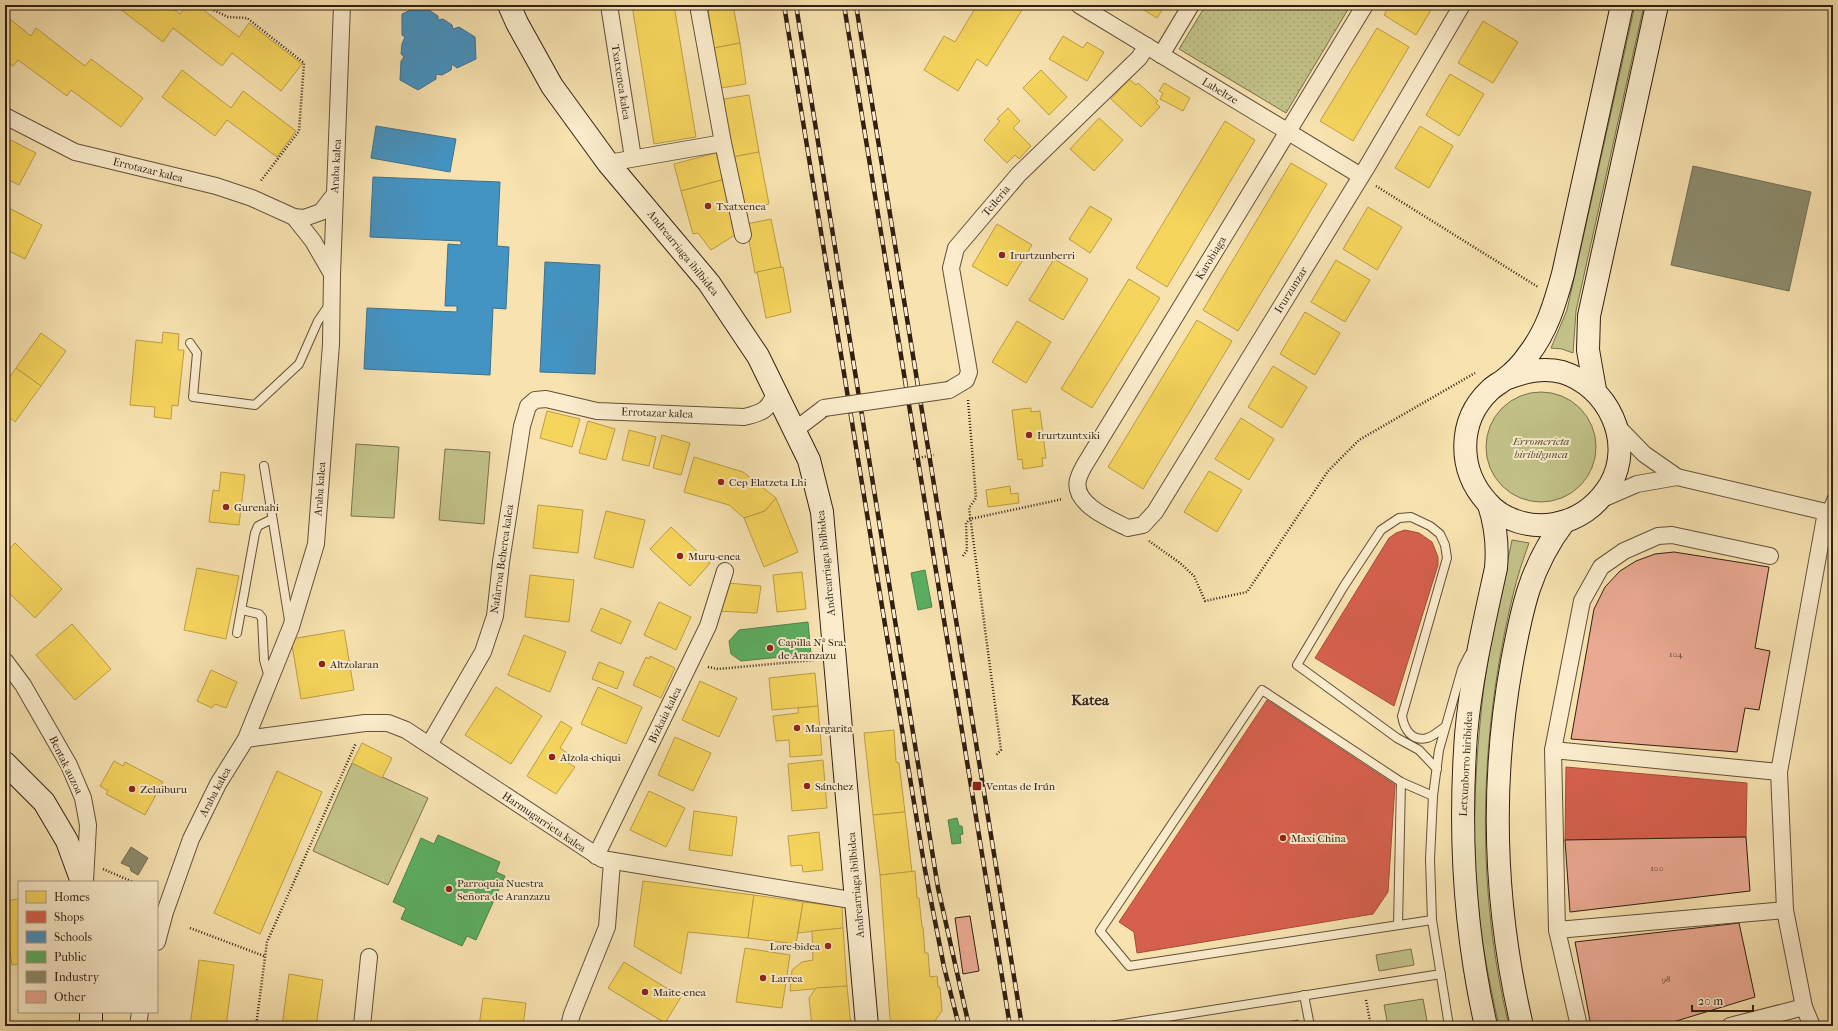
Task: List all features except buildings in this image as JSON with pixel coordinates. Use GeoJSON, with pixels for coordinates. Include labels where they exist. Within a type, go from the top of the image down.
{"type":"FeatureCollection","features":[{"type":"Feature","properties":{"kind":"main road","name":"Andrearriaga ibilbidea"},"geometry":{"type":"LineString","coordinates":[[509,5],[517,23],[552,86],[608,163],[709,283],[758,356],[810,460],[822,512],[858,901],[867,1026]]}},
{"type":"Feature","properties":{"kind":"main road"},"geometry":{"type":"LineString","coordinates":[[1505,379],[1523,372],[1536,370],[1561,372],[1579,379],[1595,390],[1608,406],[1616,425],[1619,445],[1617,466],[1610,484],[1598,501],[1582,514],[1564,522],[1544,525],[1524,524],[1505,516],[1489,505],[1478,492],[1470,479],[1464,457],[1465,434],[1474,410],[1489,390],[1505,379],[1527,356],[1535,345],[1542,334],[1553,307],[1563,274],[1622,5]]}},
{"type":"Feature","properties":{"kind":"main road"},"geometry":{"type":"LineString","coordinates":[[1595,390],[1588,350],[1589,316],[1657,5]]}},
{"type":"Feature","properties":{"kind":"main road","name":"Letxunborro hiribidea"},"geometry":{"type":"LineString","coordinates":[[1486,1026],[1472,950],[1466,896],[1463,842],[1463,788],[1466,734],[1473,680],[1496,568],[1497,552],[1494,520],[1489,505]]}},
{"type":"Feature","properties":{"kind":"main road"},"geometry":{"type":"LineString","coordinates":[[1522,1026],[1506,945],[1500,893],[1497,834],[1501,738],[1507,686],[1526,592],[1542,555],[1564,522]]}},
{"type":"Feature","properties":{"kind":"main road"},"geometry":{"type":"LineString","coordinates":[[5,763],[44,802],[85,875]]}},
{"type":"Feature","properties":{"kind":"main road"},"geometry":{"type":"LineString","coordinates":[[91,1013],[91,1026]]}},
{"type":"Feature","properties":{"kind":"street","name":"Araba kalea"},"geometry":{"type":"LineString","coordinates":[[158,938],[165,912],[191,839],[218,784],[246,739],[270,680],[291,627],[316,544],[331,344],[332,274],[342,5]]}},
{"type":"Feature","properties":{"kind":"street","name":"Txatxenea kalea"},"geometry":{"type":"LineString","coordinates":[[609,5],[633,158]]}},
{"type":"Feature","properties":{"kind":"street"},"geometry":{"type":"LineString","coordinates":[[698,5],[722,143],[743,235]]}},
{"type":"Feature","properties":{"kind":"street"},"geometry":{"type":"LineString","coordinates":[[1161,54],[1191,5]]}},
{"type":"Feature","properties":{"kind":"street","name":"Karobiaga"},"geometry":{"type":"LineString","coordinates":[[1079,496],[1077,481],[1084,466],[1365,5]]}},
{"type":"Feature","properties":{"kind":"street","name":"Irurzunzar"},"geometry":{"type":"LineString","coordinates":[[1128,528],[1143,525],[1155,512],[1361,176],[1462,5]]}},
{"type":"Feature","properties":{"kind":"street","name":"Labeltze"},"geometry":{"type":"LineString","coordinates":[[1087,7],[1147,46],[1361,176]]}},
{"type":"Feature","properties":{"kind":"street","name":"Teileria"},"geometry":{"type":"LineString","coordinates":[[966,380],[969,372],[951,268],[956,248],[1019,174],[1139,58],[1147,46]]}},
{"type":"Feature","properties":{"kind":"street","name":"Errotazar kalea"},"geometry":{"type":"LineString","coordinates":[[5,116],[75,152],[216,186],[252,198],[294,217],[313,241],[332,274]]}},
{"type":"Feature","properties":{"kind":"street"},"geometry":{"type":"LineString","coordinates":[[608,163],[722,143]]}},
{"type":"Feature","properties":{"kind":"street"},"geometry":{"type":"LineString","coordinates":[[294,217],[304,218],[322,212],[335,194]]}},
{"type":"Feature","properties":{"kind":"street"},"geometry":{"type":"LineString","coordinates":[[795,430],[824,408],[949,390],[966,380]]}},
{"type":"Feature","properties":{"kind":"street","name":"Errotazar kalea"},"geometry":{"type":"LineString","coordinates":[[528,406],[535,400],[546,399],[597,411],[744,417],[760,414],[772,402],[776,390]]}},
{"type":"Feature","properties":{"kind":"street","name":"Nafarroa Beherea kalea"},"geometry":{"type":"LineString","coordinates":[[429,745],[483,652],[495,616],[501,562],[520,442],[528,406]]}},
{"type":"Feature","properties":{"kind":"street"},"geometry":{"type":"LineString","coordinates":[[1616,425],[1644,454],[1677,477],[1826,512],[1779,772],[1785,910],[1804,1007],[1812,1026]]}},
{"type":"Feature","properties":{"kind":"street"},"geometry":{"type":"LineString","coordinates":[[1598,501],[1637,484],[1677,477]]}},
{"type":"Feature","properties":{"kind":"street"},"geometry":{"type":"LineString","coordinates":[[1079,496],[1094,510],[1128,528]]}},
{"type":"Feature","properties":{"kind":"street"},"geometry":{"type":"LineString","coordinates":[[1579,1026],[1557,930],[1553,750],[1582,601],[1601,567],[1624,551],[1658,536],[1672,535],[1770,556]]}},
{"type":"Feature","properties":{"kind":"street","name":"Bizkaia kalea"},"geometry":{"type":"LineString","coordinates":[[596,856],[708,626],[725,571]]}},
{"type":"Feature","properties":{"kind":"street","name":"Bentak auzoa"},"geometry":{"type":"LineString","coordinates":[[5,661],[23,685],[69,765],[83,798],[88,825],[85,875]]}},
{"type":"Feature","properties":{"kind":"street","name":"Harmugarrieta kalea"},"geometry":{"type":"LineString","coordinates":[[246,739],[366,722],[388,723],[406,730],[596,856],[612,862],[858,901]]}},
{"type":"Feature","properties":{"kind":"street"},"geometry":{"type":"LineString","coordinates":[[1553,750],[1779,772]]}},
{"type":"Feature","properties":{"kind":"street"},"geometry":{"type":"LineString","coordinates":[[569,1026],[572,1014],[607,927],[612,862]]}},
{"type":"Feature","properties":{"kind":"street"},"geometry":{"type":"LineString","coordinates":[[1557,930],[1785,910]]}},
{"type":"Feature","properties":{"kind":"street"},"geometry":{"type":"LineString","coordinates":[[362,1026],[369,957]]}},
{"type":"Feature","properties":{"kind":"street"},"geometry":{"type":"LineString","coordinates":[[1730,1026],[1804,1007]]}},
{"type":"Feature","properties":{"kind":"street"},"geometry":{"type":"LineString","coordinates":[[138,1026],[140,1013]]}},
{"type":"Feature","properties":{"kind":"lane"},"geometry":{"type":"LineString","coordinates":[[190,343],[197,353],[193,397],[256,405],[298,364],[318,321],[332,301]]}},
{"type":"Feature","properties":{"kind":"lane"},"geometry":{"type":"LineString","coordinates":[[264,466],[284,594],[291,627]]}},
{"type":"Feature","properties":{"kind":"lane"},"geometry":{"type":"LineString","coordinates":[[1826,512],[1833,495]]}},
{"type":"Feature","properties":{"kind":"lane"},"geometry":{"type":"LineString","coordinates":[[1436,768],[1419,750],[1397,738],[1297,665],[1344,586],[1381,530],[1399,518],[1411,517],[1430,526],[1440,534],[1446,545],[1447,558],[1402,716],[1403,725],[1407,732],[1415,738],[1426,738],[1445,727]]}},
{"type":"Feature","properties":{"kind":"lane"},"geometry":{"type":"LineString","coordinates":[[237,633],[255,533],[258,526],[272,519]]}},
{"type":"Feature","properties":{"kind":"lane"},"geometry":{"type":"LineString","coordinates":[[242,610],[259,614],[262,618],[264,660],[270,680]]}},
{"type":"Feature","properties":{"kind":"lane"},"geometry":{"type":"LineString","coordinates":[[1449,1026],[1432,920],[1430,859],[1433,796],[1439,750],[1462,669],[1483,626]]}},
{"type":"Feature","properties":{"kind":"lane"},"geometry":{"type":"LineString","coordinates":[[1432,920],[1129,966],[1100,931],[1262,690],[1401,782],[1433,796]]}},
{"type":"Feature","properties":{"kind":"lane"},"geometry":{"type":"LineString","coordinates":[[1398,926],[1401,782]]}},
{"type":"Feature","properties":{"kind":"lane"},"geometry":{"type":"LineString","coordinates":[[1110,1026],[1441,974]]}},
{"type":"Feature","properties":{"kind":"lane"},"geometry":{"type":"LineString","coordinates":[[1304,995],[1310,1026]]}},
{"type":"Feature","properties":{"kind":"path"},"geometry":{"type":"LineString","coordinates":[[203,5],[228,17],[247,18],[304,64],[299,131],[259,182],[252,198]]}},
{"type":"Feature","properties":{"kind":"path"},"geometry":{"type":"LineString","coordinates":[[1361,176],[1541,288]]}},
{"type":"Feature","properties":{"kind":"path"},"geometry":{"type":"LineString","coordinates":[[1128,528],[1160,548],[1194,576],[1205,601],[1247,592],[1328,471],[1359,440],[1475,373]]}},
{"type":"Feature","properties":{"kind":"path"},"geometry":{"type":"LineString","coordinates":[[966,380],[976,498],[969,508],[1001,750],[996,755]]}},
{"type":"Feature","properties":{"kind":"path"},"geometry":{"type":"LineString","coordinates":[[912,459],[934,455]]}},
{"type":"Feature","properties":{"kind":"path"},"geometry":{"type":"LineString","coordinates":[[963,556],[967,550],[966,523],[970,519],[1079,496]]}},
{"type":"Feature","properties":{"kind":"path"},"geometry":{"type":"LineString","coordinates":[[690,663],[718,669],[820,659]]}},
{"type":"Feature","properties":{"kind":"path"},"geometry":{"type":"LineString","coordinates":[[256,1026],[266,942],[366,722]]}},
{"type":"Feature","properties":{"kind":"path"},"geometry":{"type":"LineString","coordinates":[[85,875],[126,881]]}},
{"type":"Feature","properties":{"kind":"path"},"geometry":{"type":"LineString","coordinates":[[190,928],[264,956]]}},
{"type":"Feature","properties":{"kind":"path"},"geometry":{"type":"LineString","coordinates":[[1365,996],[1371,1026]]}},
{"type":"Feature","properties":{"kind":"green space"},"geometry":{"type":"Polygon","coordinates":[[[1206,5],[1350,6],[1286,113],[1179,49],[1206,5]]]}},
{"type":"Feature","properties":{"kind":"green space"},"geometry":{"type":"Polygon","coordinates":[[[1635,5],[1644,5],[1576,311],[1573,353],[1562,349],[1551,348],[1567,310],[1635,5]]]}},
{"type":"Feature","properties":{"kind":"green space","name":"Erromerieta biribilgunea"},"geometry":{"type":"Polygon","coordinates":[[[1541,392],[1562,396],[1580,408],[1592,426],[1596,447],[1592,468],[1580,486],[1562,498],[1541,502],[1520,498],[1502,486],[1490,468],[1486,447],[1490,426],[1502,408],[1520,396],[1541,392]]]}},
{"type":"Feature","properties":{"kind":"green space"},"geometry":{"type":"Polygon","coordinates":[[[356,444],[399,447],[394,518],[351,516],[356,444]]]}},
{"type":"Feature","properties":{"kind":"green space"},"geometry":{"type":"Polygon","coordinates":[[[445,449],[490,452],[484,524],[439,520],[445,449]]]}},
{"type":"Feature","properties":{"kind":"green space"},"geometry":{"type":"Polygon","coordinates":[[[1512,540],[1529,543],[1515,588],[1502,648],[1493,702],[1488,756],[1486,810],[1486,865],[1490,919],[1498,973],[1509,1026],[1499,1026],[1490,986],[1480,925],[1475,864],[1475,797],[1479,730],[1484,686],[1493,631],[1512,540]]]}},
{"type":"Feature","properties":{"kind":"green space"},"geometry":{"type":"Polygon","coordinates":[[[352,763],[428,798],[388,885],[313,851],[352,763]]]}},
{"type":"Feature","properties":{"kind":"green space"},"geometry":{"type":"Polygon","coordinates":[[[1411,949],[1414,965],[1379,971],[1376,955],[1411,949]]]}},
{"type":"Feature","properties":{"kind":"green space"},"geometry":{"type":"Polygon","coordinates":[[[1423,999],[1428,1026],[1388,1026],[1384,1005],[1423,999]]]}},
{"type":"Feature","properties":{"kind":"railway"},"geometry":{"type":"LineString","coordinates":[[784,5],[925,870],[944,967],[959,1026]]}},
{"type":"Feature","properties":{"kind":"railway"},"geometry":{"type":"LineString","coordinates":[[796,5],[938,888],[969,1026]]}},
{"type":"Feature","properties":{"kind":"railway"},"geometry":{"type":"LineString","coordinates":[[844,5],[1010,1026]]}},
{"type":"Feature","properties":{"kind":"railway"},"geometry":{"type":"LineString","coordinates":[[856,5],[1022,1026]]}},
{"type":"Feature","properties":{"kind":"place","name":"Txatxenea"},"geometry":{"type":"Point","coordinates":[708,206]}},
{"type":"Feature","properties":{"kind":"place","name":"Irurtzunberri"},"geometry":{"type":"Point","coordinates":[1002,255]}},
{"type":"Feature","properties":{"kind":"place","name":"Irurtzuntxiki"},"geometry":{"type":"Point","coordinates":[1029,435]}},
{"type":"Feature","properties":{"kind":"place","name":"Cep Elatzeta Lhi"},"geometry":{"type":"Point","coordinates":[721,482]}},
{"type":"Feature","properties":{"kind":"place","name":"Gurenahi"},"geometry":{"type":"Point","coordinates":[226,507]}},
{"type":"Feature","properties":{"kind":"place","name":"Muru-enea"},"geometry":{"type":"Point","coordinates":[680,556]}},
{"type":"Feature","properties":{"kind":"place","name":"Capilla Nª Sra. de Aranzazu"},"geometry":{"type":"Point","coordinates":[770,648]}},
{"type":"Feature","properties":{"kind":"place","name":"Altzolaran"},"geometry":{"type":"Point","coordinates":[322,664]}},
{"type":"Feature","properties":{"kind":"place","name":"Margarita"},"geometry":{"type":"Point","coordinates":[797,728]}},
{"type":"Feature","properties":{"kind":"place","name":"Alzola-chiqui"},"geometry":{"type":"Point","coordinates":[552,757]}},
{"type":"Feature","properties":{"kind":"place","name":"Sánchez"},"geometry":{"type":"Point","coordinates":[807,786]}},
{"type":"Feature","properties":{"kind":"place","name":"Ventas de Irún"},"geometry":{"type":"Point","coordinates":[977,786]}},
{"type":"Feature","properties":{"kind":"place","name":"Zelaiburu"},"geometry":{"type":"Point","coordinates":[132,789]}},
{"type":"Feature","properties":{"kind":"place","name":"Maxi China"},"geometry":{"type":"Point","coordinates":[1283,838]}},
{"type":"Feature","properties":{"kind":"place","name":"Parroquia Nuestra Señora de Aranzazu"},"geometry":{"type":"Point","coordinates":[449,889]}},
{"type":"Feature","properties":{"kind":"place","name":"Lore-bidea"},"geometry":{"type":"Point","coordinates":[828,946]}},
{"type":"Feature","properties":{"kind":"place","name":"Larrea"},"geometry":{"type":"Point","coordinates":[763,978]}},
{"type":"Feature","properties":{"kind":"place","name":"Maite-enea"},"geometry":{"type":"Point","coordinates":[645,992]}},
{"type":"Feature","properties":{"kind":"district","name":"Katea"},"geometry":{"type":"Point","coordinates":[1090,700]}}]}
